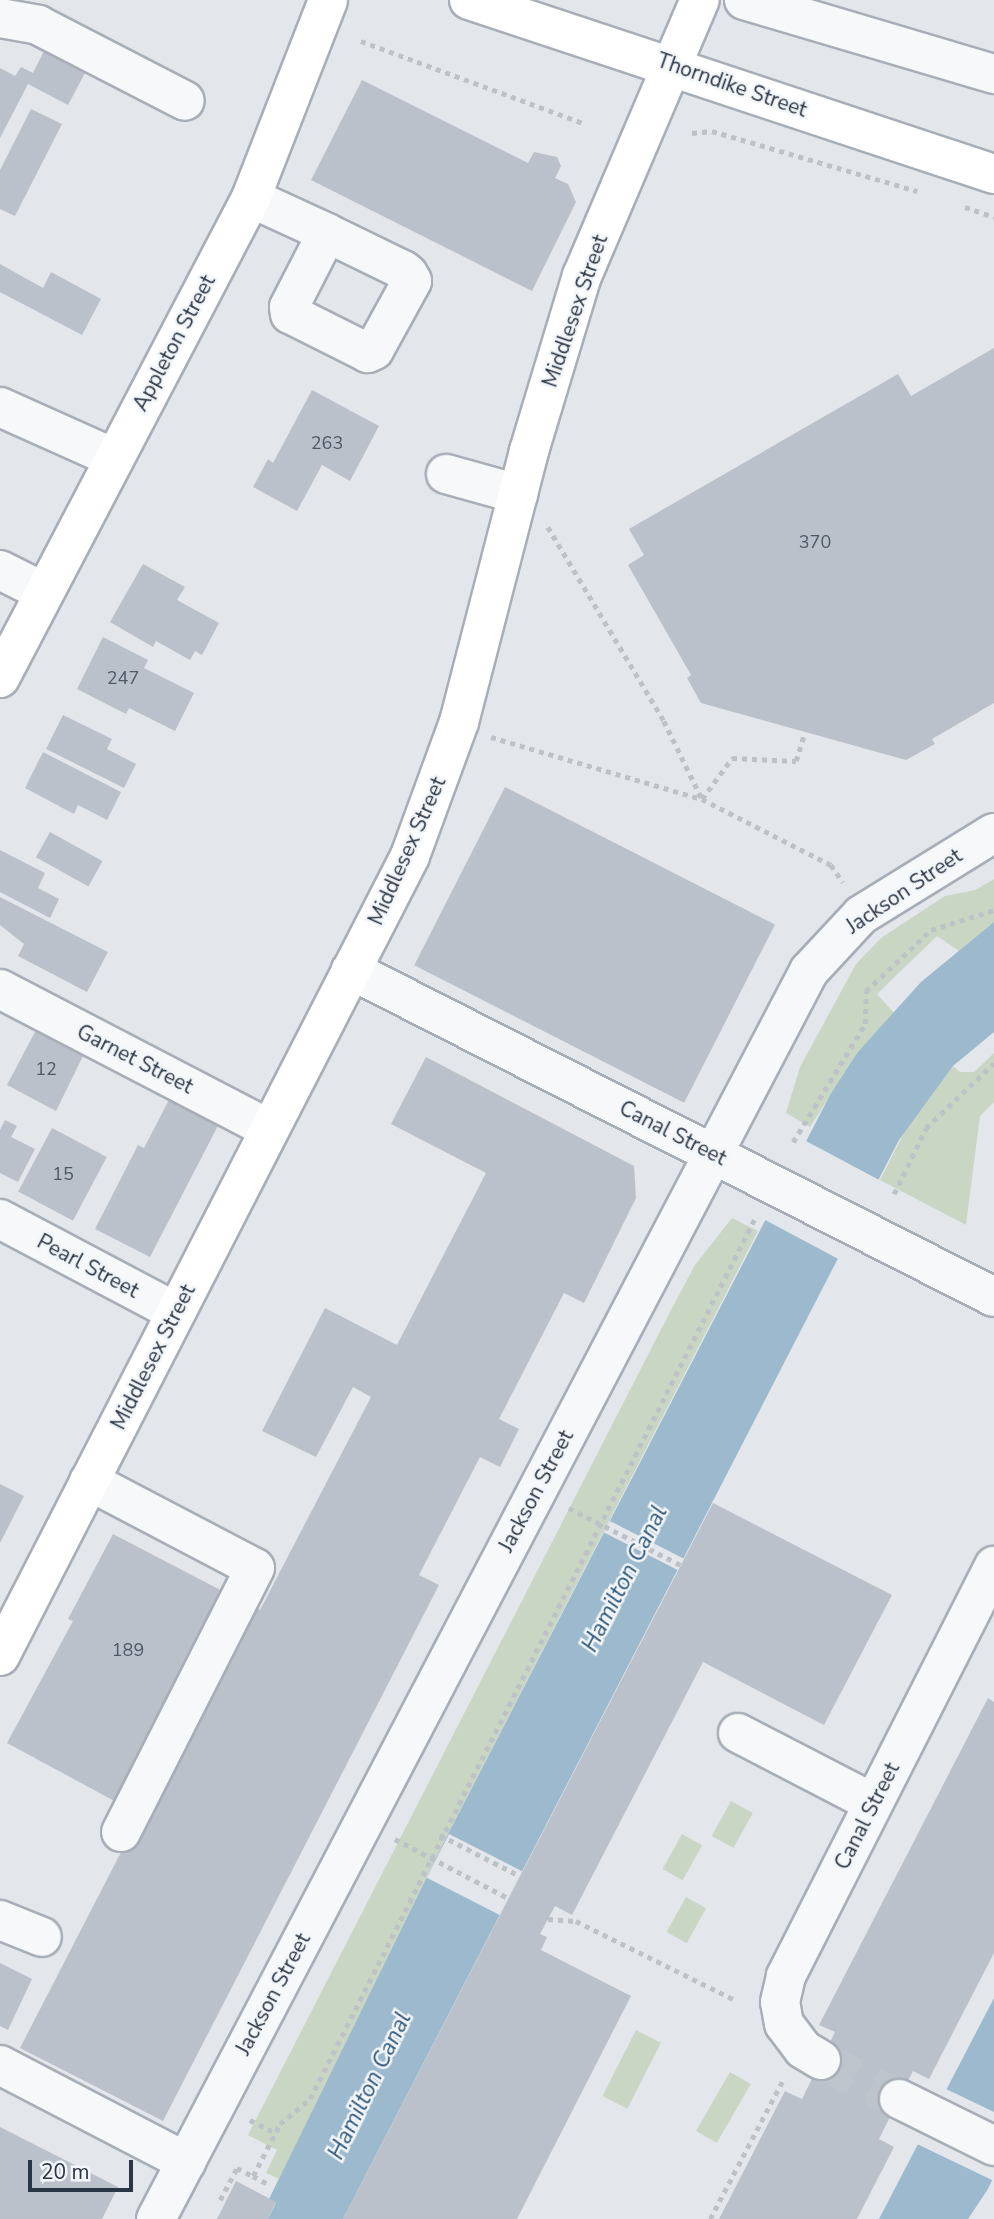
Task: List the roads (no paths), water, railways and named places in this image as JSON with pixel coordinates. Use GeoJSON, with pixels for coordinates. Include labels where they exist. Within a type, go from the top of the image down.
{"type":"FeatureCollection","features":[{"type":"Feature","properties":{"kind":"main road","name":"Appleton Street"},"geometry":{"type":"LineString","coordinates":[[0,678],[251,198],[328,0]]}},
{"type":"Feature","properties":{"kind":"main road","name":"Thorndike Street"},"geometry":{"type":"LineString","coordinates":[[469,0],[672,65],[994,174]]}},
{"type":"Feature","properties":{"kind":"main road","name":"Middlesex Street"},"geometry":{"type":"LineString","coordinates":[[0,1656],[410,856],[441,777],[518,494],[582,276],[700,0]]}},
{"type":"Feature","properties":{"kind":"street"},"geometry":{"type":"LineString","coordinates":[[744,0],[994,74]]}},
{"type":"Feature","properties":{"kind":"street"},"geometry":{"type":"LineString","coordinates":[[0,18],[38,25],[185,102]]}},
{"type":"Feature","properties":{"kind":"street"},"geometry":{"type":"LineString","coordinates":[[251,198],[327,233]]}},
{"type":"Feature","properties":{"kind":"street"},"geometry":{"type":"LineString","coordinates":[[5,408],[114,458]]}},
{"type":"Feature","properties":{"kind":"street"},"geometry":{"type":"LineString","coordinates":[[446,474],[518,494]]}},
{"type":"Feature","properties":{"kind":"street"},"geometry":{"type":"LineString","coordinates":[[0,570],[44,592]]}},
{"type":"Feature","properties":{"kind":"street","name":"Jackson Street"},"geometry":{"type":"LineString","coordinates":[[156,2219],[712,1153],[820,954],[877,904],[994,833]]}},
{"type":"Feature","properties":{"kind":"street","name":"Canal Street"},"geometry":{"type":"LineString","coordinates":[[351,970],[712,1153],[770,1198],[857,1227],[994,1297]]}},
{"type":"Feature","properties":{"kind":"street","name":"Garnet Street"},"geometry":{"type":"LineString","coordinates":[[0,989],[269,1129]]}},
{"type":"Feature","properties":{"kind":"street","name":"Pearl Street"},"geometry":{"type":"LineString","coordinates":[[0,1219],[176,1312]]}},
{"type":"Feature","properties":{"kind":"street"},"geometry":{"type":"LineString","coordinates":[[89,1481],[255,1567],[121,1832]]}},
{"type":"Feature","properties":{"kind":"street","name":"Canal Street"},"geometry":{"type":"LineString","coordinates":[[804,2067],[803,2049],[788,2030],[780,2010],[781,1994],[791,1966],[994,1566]]}},
{"type":"Feature","properties":{"kind":"street"},"geometry":{"type":"LineString","coordinates":[[738,1733],[873,1803]]}},
{"type":"Feature","properties":{"kind":"street"},"geometry":{"type":"LineString","coordinates":[[0,1920],[42,1937]]}},
{"type":"Feature","properties":{"kind":"street"},"geometry":{"type":"LineString","coordinates":[[0,2065],[186,2162]]}},
{"type":"Feature","properties":{"kind":"street"},"geometry":{"type":"LineString","coordinates":[[907,2103],[994,2146]]}},
{"type":"Feature","properties":{"kind":"water","name":"Hamilton Canal"},"geometry":{"type":"Polygon","coordinates":[[[994,922],[994,1032],[953,1066],[899,1140],[343,2219],[268,2219],[276,2203],[269,2199],[446,1838],[830,1095],[857,1053],[921,982],[994,922]]]}},
{"type":"Feature","properties":{"kind":"water"},"geometry":{"type":"Polygon","coordinates":[[[994,1998],[994,2176],[988,2189],[968,2219],[879,2219],[994,1998]]]}},
{"type":"Feature","properties":{"kind":"tunnel"},"geometry":{"type":"LineString","coordinates":[[821,2060],[899,2099]]}}]}
